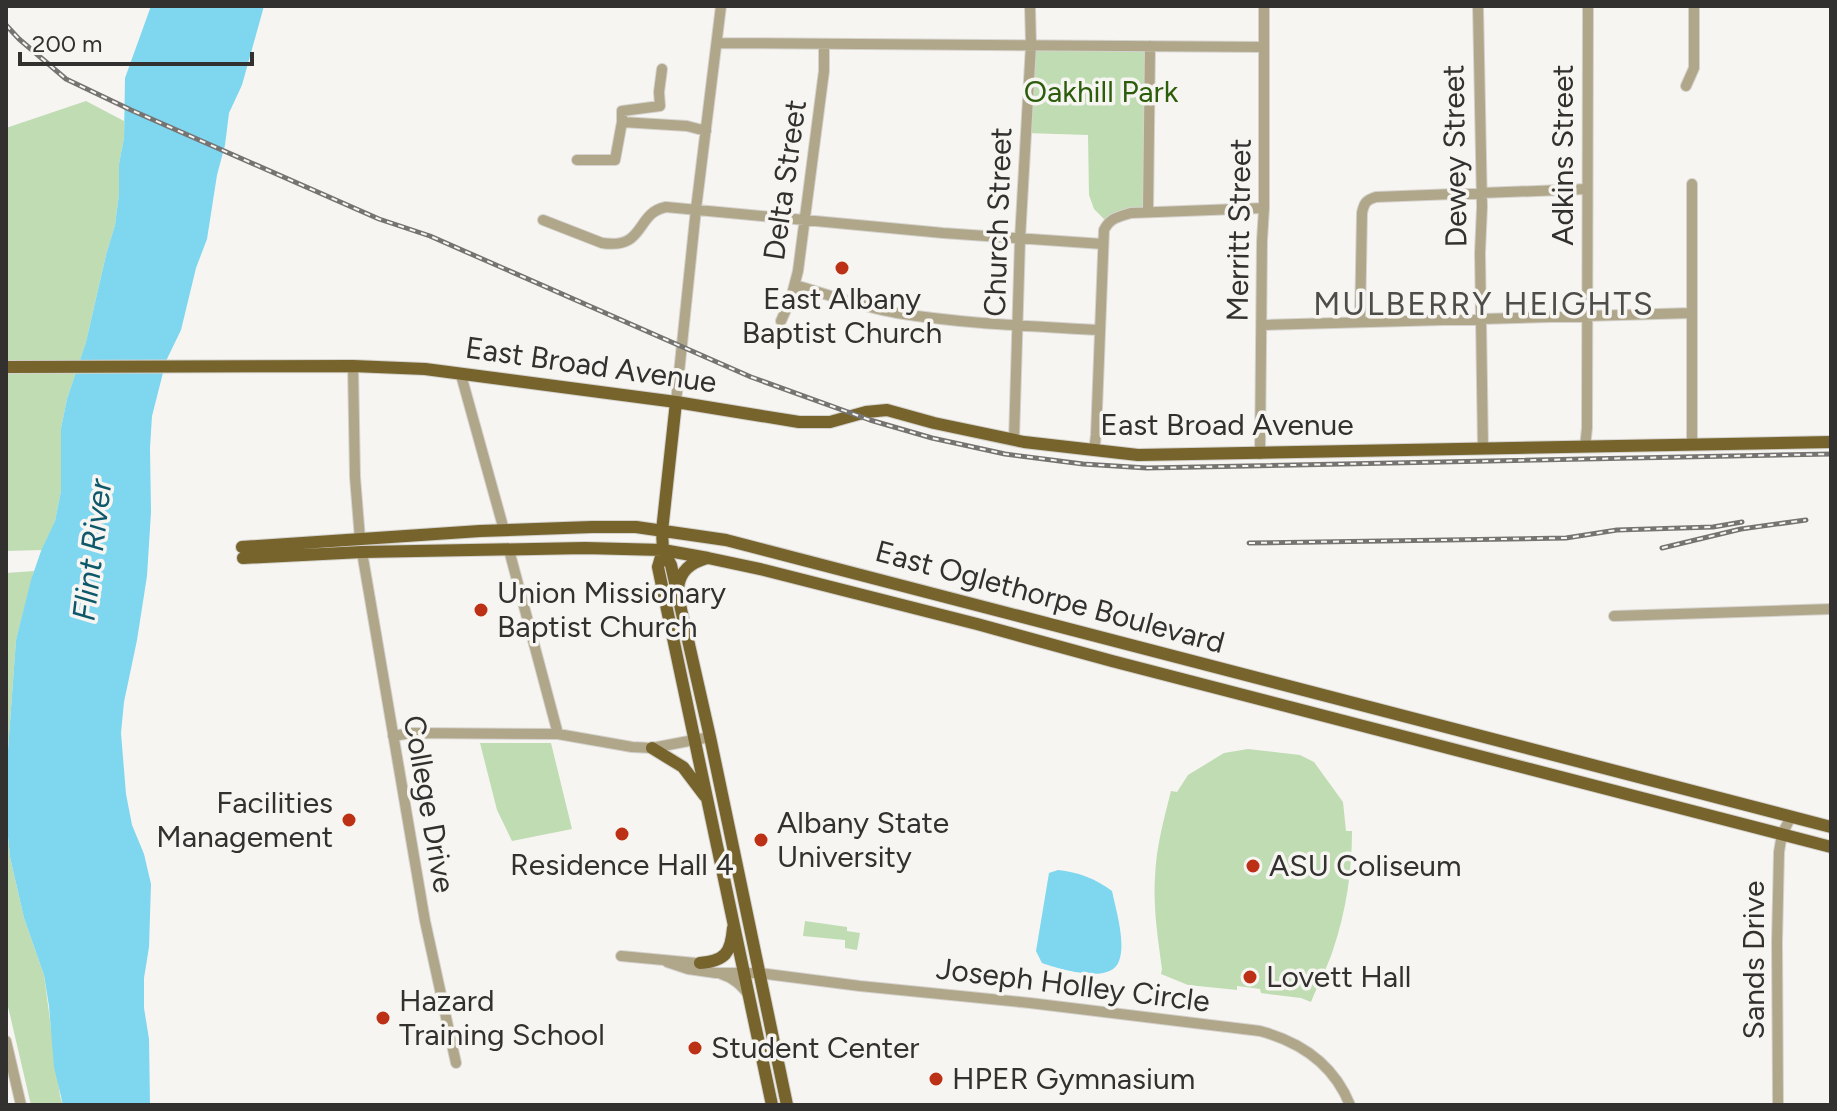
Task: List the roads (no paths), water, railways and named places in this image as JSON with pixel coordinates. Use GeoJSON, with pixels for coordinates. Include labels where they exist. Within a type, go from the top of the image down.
{"type":"FeatureCollection","features":[{"type":"Feature","properties":{"kind":"main road","name":"East Broad Avenue"},"geometry":{"type":"LineString","coordinates":[[6,367],[353,366],[425,369],[813,423],[887,410],[947,427],[1014,440],[1138,455],[1831,442]]}},
{"type":"Feature","properties":{"kind":"main road"},"geometry":{"type":"LineString","coordinates":[[676,402],[662,531],[663,550],[658,567],[734,921],[787,1105]]}},
{"type":"Feature","properties":{"kind":"main road","name":"East Oglethorpe Boulevard"},"geometry":{"type":"LineString","coordinates":[[242,553],[361,546],[504,530],[625,527],[726,540],[1831,827]]}},
{"type":"Feature","properties":{"kind":"main road"},"geometry":{"type":"LineString","coordinates":[[406,551],[493,540],[504,530]]}},
{"type":"Feature","properties":{"kind":"main road","name":"East Oglethorpe Boulevard"},"geometry":{"type":"LineString","coordinates":[[361,546],[406,551],[663,550],[708,558],[1831,847]]}},
{"type":"Feature","properties":{"kind":"main road"},"geometry":{"type":"LineString","coordinates":[[663,550],[671,565],[710,737],[750,972],[750,997],[772,1105]]}},
{"type":"Feature","properties":{"kind":"main road"},"geometry":{"type":"LineString","coordinates":[[677,592],[686,568],[708,558]]}},
{"type":"Feature","properties":{"kind":"main road"},"geometry":{"type":"LineString","coordinates":[[652,748],[683,767],[707,799]]}},
{"type":"Feature","properties":{"kind":"main road"},"geometry":{"type":"LineString","coordinates":[[700,963],[718,962],[725,956],[730,948],[734,921]]}},
{"type":"Feature","properties":{"kind":"street"},"geometry":{"type":"LineString","coordinates":[[676,402],[721,6]]}},
{"type":"Feature","properties":{"kind":"street","name":"Church Street"},"geometry":{"type":"LineString","coordinates":[[1014,440],[1020,239],[1031,45],[1030,6]]}},
{"type":"Feature","properties":{"kind":"street","name":"Merritt Street"},"geometry":{"type":"LineString","coordinates":[[1260,454],[1264,6]]}},
{"type":"Feature","properties":{"kind":"street","name":"Dewey Street"},"geometry":{"type":"LineString","coordinates":[[1478,6],[1483,449]]}},
{"type":"Feature","properties":{"kind":"street","name":"Adkins Street"},"geometry":{"type":"LineString","coordinates":[[1585,447],[1588,6]]}},
{"type":"Feature","properties":{"kind":"street"},"geometry":{"type":"LineString","coordinates":[[1686,86],[1694,68],[1694,6]]}},
{"type":"Feature","properties":{"kind":"street"},"geometry":{"type":"LineString","coordinates":[[717,43],[1264,47]]}},
{"type":"Feature","properties":{"kind":"street","name":"Delta Street"},"geometry":{"type":"LineString","coordinates":[[781,321],[795,285],[806,222],[824,71],[824,44]]}},
{"type":"Feature","properties":{"kind":"street"},"geometry":{"type":"LineString","coordinates":[[1148,212],[1150,46]]}},
{"type":"Feature","properties":{"kind":"street"},"geometry":{"type":"LineString","coordinates":[[577,160],[615,160],[622,111],[660,106],[662,69]]}},
{"type":"Feature","properties":{"kind":"street"},"geometry":{"type":"LineString","coordinates":[[622,122],[687,126],[706,131]]}},
{"type":"Feature","properties":{"kind":"street"},"geometry":{"type":"LineString","coordinates":[[1692,184],[1692,445]]}},
{"type":"Feature","properties":{"kind":"street"},"geometry":{"type":"LineString","coordinates":[[1360,322],[1362,213],[1363,205],[1370,199],[1587,189]]}},
{"type":"Feature","properties":{"kind":"street"},"geometry":{"type":"LineString","coordinates":[[543,220],[612,245],[629,241],[652,211],[666,207],[806,222],[1103,244]]}},
{"type":"Feature","properties":{"kind":"street"},"geometry":{"type":"LineString","coordinates":[[1094,451],[1103,244],[1108,222],[1131,213],[1264,208]]}},
{"type":"Feature","properties":{"kind":"street"},"geometry":{"type":"LineString","coordinates":[[795,285],[896,313],[1100,330]]}},
{"type":"Feature","properties":{"kind":"street"},"geometry":{"type":"LineString","coordinates":[[1262,325],[1692,313]]}},
{"type":"Feature","properties":{"kind":"street","name":"College Drive"},"geometry":{"type":"LineString","coordinates":[[353,366],[355,477],[361,546],[425,921],[456,1063]]}},
{"type":"Feature","properties":{"kind":"street"},"geometry":{"type":"LineString","coordinates":[[461,375],[504,530]]}},
{"type":"Feature","properties":{"kind":"street"},"geometry":{"type":"LineString","coordinates":[[509,550],[558,734]]}},
{"type":"Feature","properties":{"kind":"street"},"geometry":{"type":"LineString","coordinates":[[1614,616],[1831,609]]}},
{"type":"Feature","properties":{"kind":"street"},"geometry":{"type":"LineString","coordinates":[[393,736],[411,733],[558,734],[652,748],[710,737]]}},
{"type":"Feature","properties":{"kind":"street","name":"Sands Drive"},"geometry":{"type":"LineString","coordinates":[[1778,1105],[1779,852],[1782,834],[1791,817]]}},
{"type":"Feature","properties":{"kind":"street"},"geometry":{"type":"LineString","coordinates":[[621,956],[667,962],[730,977],[750,997]]}},
{"type":"Feature","properties":{"kind":"street"},"geometry":{"type":"LineString","coordinates":[[667,962],[700,963],[750,972]]}},
{"type":"Feature","properties":{"kind":"street"},"geometry":{"type":"LineString","coordinates":[[716,973],[750,972]]}},
{"type":"Feature","properties":{"kind":"street","name":"Joseph Holley Circle"},"geometry":{"type":"LineString","coordinates":[[750,972],[1260,1031],[1283,1037],[1307,1050],[1331,1071],[1350,1105]]}},
{"type":"Feature","properties":{"kind":"street"},"geometry":{"type":"LineString","coordinates":[[6,1041],[21,1105]]}},
{"type":"Feature","properties":{"kind":"water","name":"Flint River"},"geometry":{"type":"Polygon","coordinates":[[[151,6],[264,6],[242,85],[229,113],[207,239],[196,268],[181,330],[166,361],[152,416],[147,576],[121,733],[132,825],[144,854],[151,884],[149,947],[144,978],[150,1105],[63,1105],[54,1067],[44,975],[24,918],[10,857],[7,764],[16,640],[31,580],[55,521],[61,491],[61,428],[115,225],[124,138],[125,78],[151,6]]]}},
{"type":"Feature","properties":{"kind":"water"},"geometry":{"type":"Polygon","coordinates":[[[1058,870],[1086,877],[1112,891],[1121,945],[1119,961],[1114,968],[1096,974],[1042,963],[1036,951],[1049,873],[1058,870]]]}},
{"type":"Feature","properties":{"kind":"railway"},"geometry":{"type":"LineString","coordinates":[[6,25],[66,79],[131,110],[379,219],[430,236],[751,377],[870,420],[932,438],[1005,454],[1147,468],[1831,454]]}},
{"type":"Feature","properties":{"kind":"railway"},"geometry":{"type":"LineString","coordinates":[[1662,548],[1741,529],[1806,520]]}},
{"type":"Feature","properties":{"kind":"railway"},"geometry":{"type":"LineString","coordinates":[[1249,543],[1566,538],[1617,530],[1713,527],[1742,522]]}},
{"type":"Feature","properties":{"kind":"place","name":"East Albany Baptist Church"},"geometry":{"type":"Point","coordinates":[842,268]}},
{"type":"Feature","properties":{"kind":"place","name":"Union Missionary Baptist Church"},"geometry":{"type":"Point","coordinates":[481,610]}},
{"type":"Feature","properties":{"kind":"place","name":"Facilities Management"},"geometry":{"type":"Point","coordinates":[349,820]}},
{"type":"Feature","properties":{"kind":"place","name":"Residence Hall 4"},"geometry":{"type":"Point","coordinates":[622,834]}},
{"type":"Feature","properties":{"kind":"place","name":"Albany State University"},"geometry":{"type":"Point","coordinates":[761,840]}},
{"type":"Feature","properties":{"kind":"place","name":"ASU Coliseum"},"geometry":{"type":"Point","coordinates":[1253,866]}},
{"type":"Feature","properties":{"kind":"place","name":"Lovett Hall"},"geometry":{"type":"Point","coordinates":[1250,977]}},
{"type":"Feature","properties":{"kind":"place","name":"Hazard Training School"},"geometry":{"type":"Point","coordinates":[383,1018]}},
{"type":"Feature","properties":{"kind":"place","name":"Student Center"},"geometry":{"type":"Point","coordinates":[695,1048]}},
{"type":"Feature","properties":{"kind":"place","name":"HPER Gymnasium"},"geometry":{"type":"Point","coordinates":[936,1079]}},
{"type":"Feature","properties":{"kind":"district","name":"MULBERRY HEIGHTS"},"geometry":{"type":"Point","coordinates":[1484,304]}},
{"type":"Feature","properties":{"kind":"park label","name":"Oakhill Park"},"geometry":{"type":"Point","coordinates":[1101,92]}}]}
